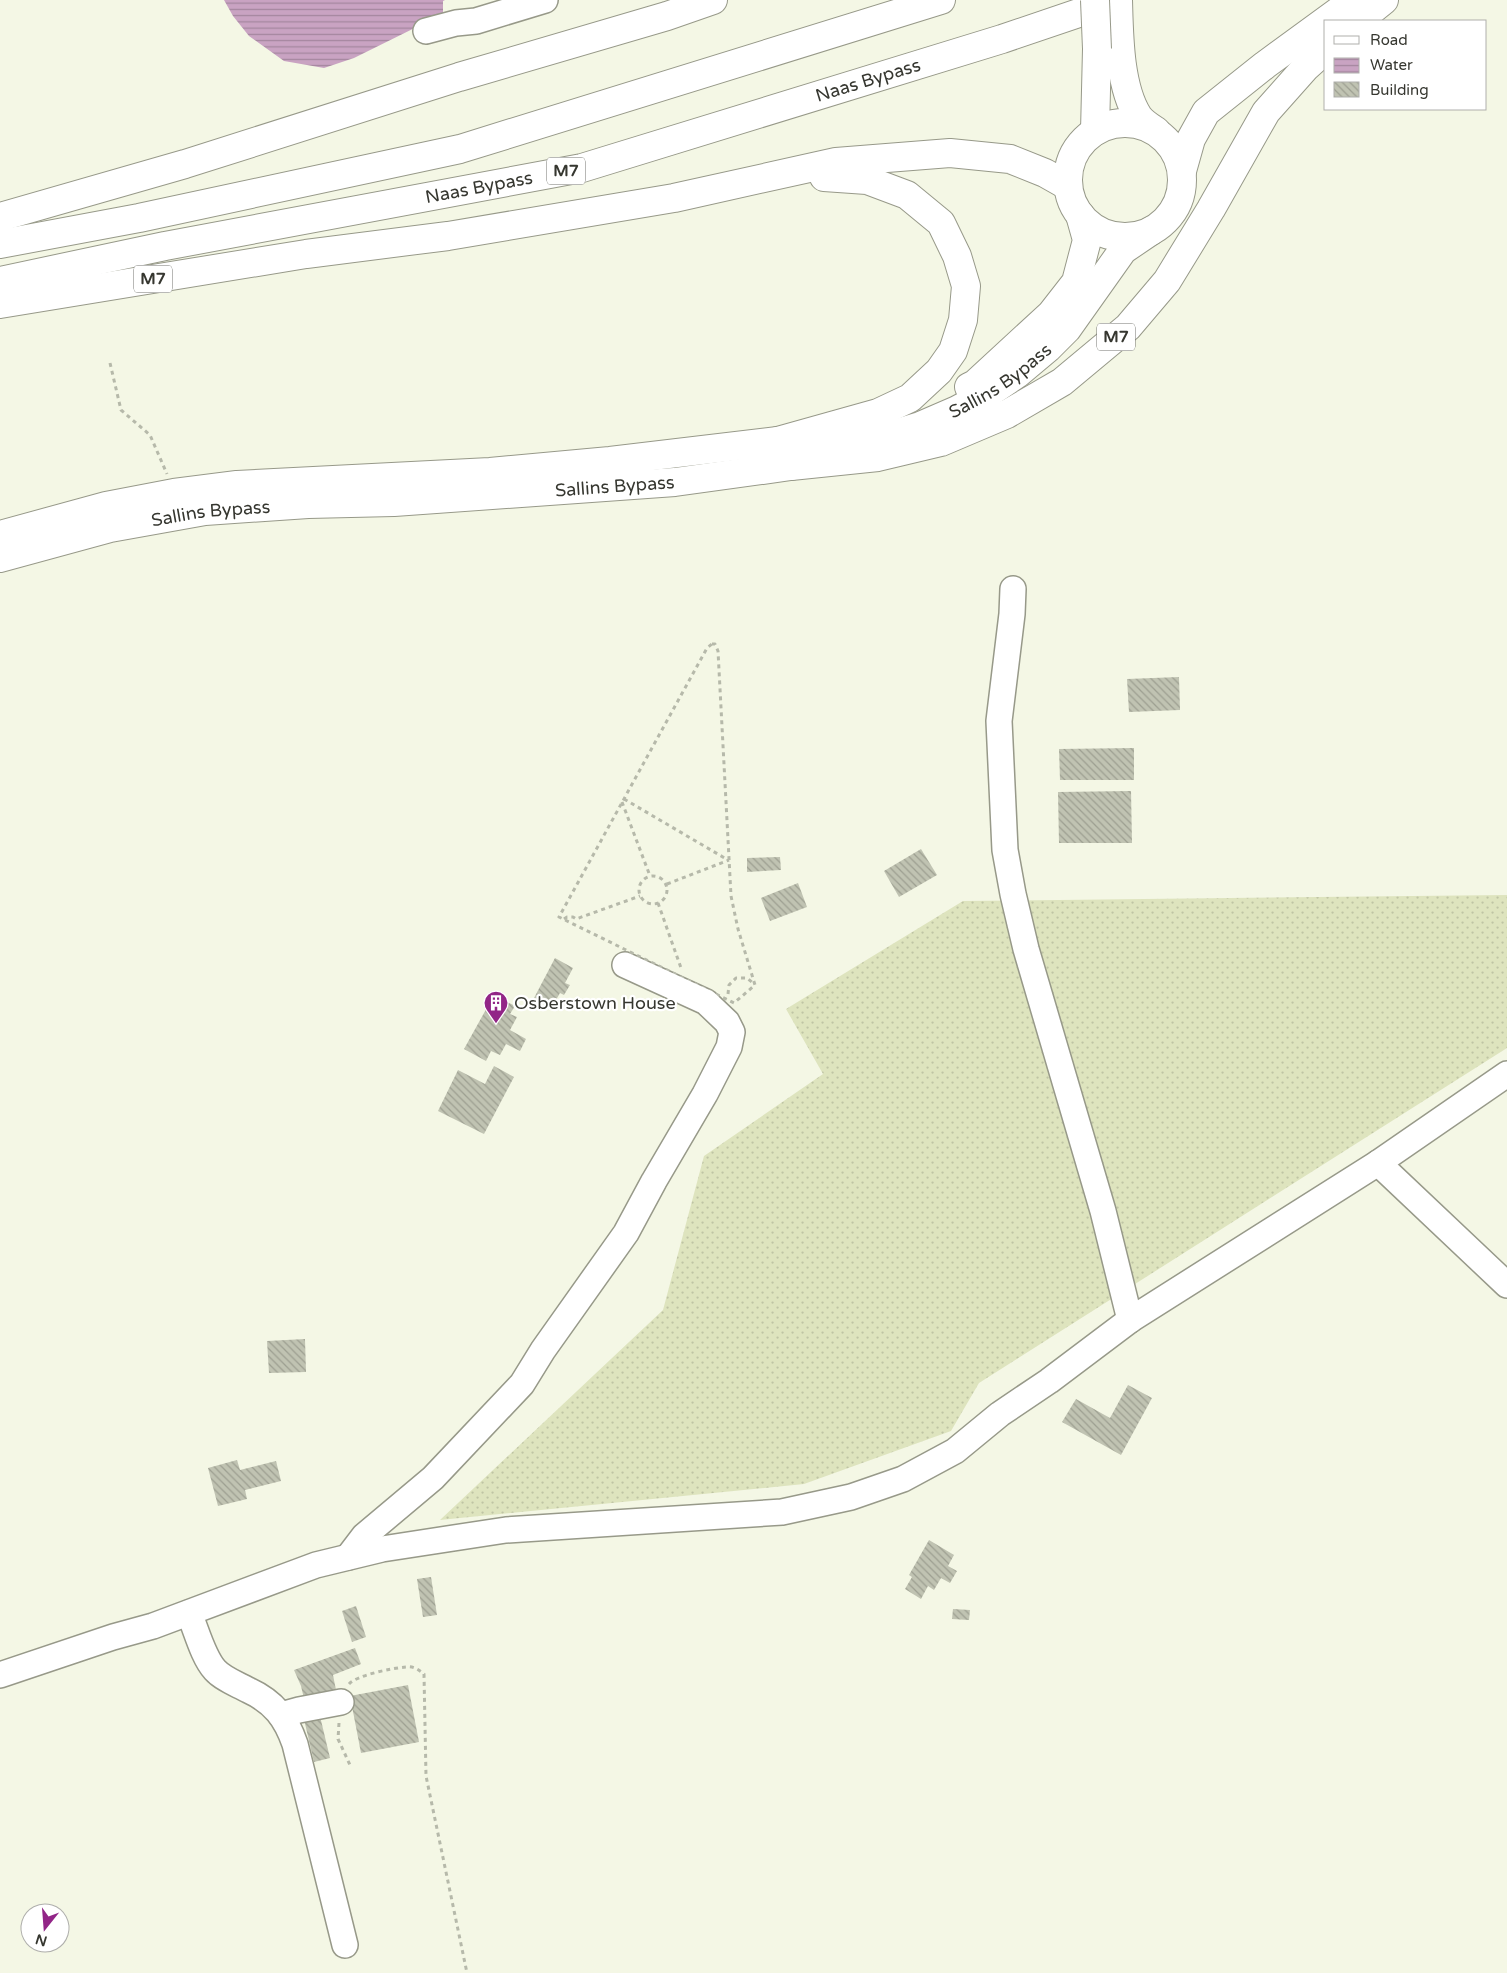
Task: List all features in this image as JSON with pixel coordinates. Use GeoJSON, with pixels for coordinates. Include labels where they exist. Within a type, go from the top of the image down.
{"type":"FeatureCollection","features":[{"type":"Feature","properties":{"kind":"main road"},"geometry":{"type":"LineString","coordinates":[[0,217],[185,164],[459,77],[667,16],[713,0]]}},
{"type":"Feature","properties":{"kind":"main road"},"geometry":{"type":"LineString","coordinates":[[0,244],[139,218],[460,149],[941,0]]}},
{"type":"Feature","properties":{"kind":"main road"},"geometry":{"type":"LineString","coordinates":[[1095,0],[1108,47],[1138,117],[1173,148],[1182,171]]}},
{"type":"Feature","properties":{"kind":"main road"},"geometry":{"type":"LineString","coordinates":[[1095,131],[1108,47],[1118,0]]}},
{"type":"Feature","properties":{"kind":"main road","name":"Naas Bypass"},"geometry":{"type":"LineString","coordinates":[[0,281],[165,246],[582,168],[1002,39],[1118,0]]}},
{"type":"Feature","properties":{"kind":"main road"},"geometry":{"type":"LineString","coordinates":[[1327,20],[1354,0]]}},
{"type":"Feature","properties":{"kind":"main road"},"geometry":{"type":"LineString","coordinates":[[1359,20],[1384,0]]}},
{"type":"Feature","properties":{"kind":"main road"},"geometry":{"type":"LineString","coordinates":[[1156,131],[1138,124],[1119,123],[1107,126],[1095,131],[1083,142],[1074,155],[1069,170],[1068,186],[1072,201],[1080,214],[1094,228],[1112,236],[1132,236],[1151,231],[1168,218],[1179,199],[1182,171],[1191,139],[1206,112],[1324,22]]}},
{"type":"Feature","properties":{"kind":"main road","name":"M7"},"geometry":{"type":"LineString","coordinates":[[791,466],[878,457],[941,442],[1007,414],[1062,382],[1128,327],[1167,281],[1211,209],[1266,112],[1306,67],[1324,51]]}},
{"type":"Feature","properties":{"kind":"main road","name":"M7"},"geometry":{"type":"LineString","coordinates":[[0,304],[306,254],[448,236],[674,198],[836,162],[950,152],[1010,159],[1045,173],[1068,186]]}},
{"type":"Feature","properties":{"kind":"main road","name":"M7"},"geometry":{"type":"LineString","coordinates":[[756,179],[826,177],[867,180],[907,195],[941,222],[957,256],[966,286],[963,320],[953,351],[939,371],[910,398],[878,413],[778,441]]}},
{"type":"Feature","properties":{"kind":"main road","name":"Sallins Bypass"},"geometry":{"type":"LineString","coordinates":[[0,535],[106,506],[174,494],[237,486],[490,472],[610,461],[778,441],[821,438],[880,426],[920,411],[975,384],[1051,314],[1076,282],[1087,240],[1080,214]]}},
{"type":"Feature","properties":{"kind":"main road","name":"Sallins Bypass"},"geometry":{"type":"LineString","coordinates":[[0,558],[110,528],[205,511],[308,504],[394,502],[675,482],[791,466],[920,426],[957,410],[989,393],[1048,348],[1067,329],[1123,250],[1151,231]]}},
{"type":"Feature","properties":{"kind":"street"},"geometry":{"type":"LineString","coordinates":[[426,30],[456,22],[476,21],[545,0]]}},
{"type":"Feature","properties":{"kind":"street"},"geometry":{"type":"LineString","coordinates":[[1013,589],[1012,614],[999,721],[1005,850],[1026,949],[1104,1211],[1130,1320]]}},
{"type":"Feature","properties":{"kind":"street"},"geometry":{"type":"LineString","coordinates":[[348,1557],[364,1536],[433,1478],[522,1384],[543,1350],[626,1233],[705,1094],[729,1047],[732,1032],[727,1022],[706,1002],[625,965]]}},
{"type":"Feature","properties":{"kind":"street"},"geometry":{"type":"LineString","coordinates":[[0,1674],[153,1626],[316,1565],[382,1549],[506,1530],[782,1512],[851,1497],[903,1479],[955,1451],[1000,1414],[1049,1381],[1130,1320],[1378,1163],[1507,1074]]}},
{"type":"Feature","properties":{"kind":"street"},"geometry":{"type":"LineString","coordinates":[[1378,1163],[1507,1285]]}},
{"type":"Feature","properties":{"kind":"street"},"geometry":{"type":"LineString","coordinates":[[189,1613],[208,1659],[215,1670],[232,1682],[258,1694],[288,1724],[295,1744],[344,1945]]}},
{"type":"Feature","properties":{"kind":"street"},"geometry":{"type":"LineString","coordinates":[[281,1715],[341,1702]]}},
{"type":"Feature","properties":{"kind":"path"},"geometry":{"type":"LineString","coordinates":[[110,363],[121,410],[150,435],[174,494]]}},
{"type":"Feature","properties":{"kind":"path"},"geometry":{"type":"LineString","coordinates":[[734,1003],[559,917],[707,648],[712,644],[717,646],[731,896],[738,929],[755,985]]}},
{"type":"Feature","properties":{"kind":"path"},"geometry":{"type":"LineString","coordinates":[[623,800],[729,860]]}},
{"type":"Feature","properties":{"kind":"path"},"geometry":{"type":"LineString","coordinates":[[623,800],[650,876]]}},
{"type":"Feature","properties":{"kind":"path"},"geometry":{"type":"LineString","coordinates":[[667,884],[729,860]]}},
{"type":"Feature","properties":{"kind":"path"},"geometry":{"type":"LineString","coordinates":[[650,876],[659,876],[667,884],[666,895],[658,903],[647,903],[640,896],[639,889],[643,879],[650,876]]}},
{"type":"Feature","properties":{"kind":"path"},"geometry":{"type":"LineString","coordinates":[[564,920],[567,917],[576,919],[640,896]]}},
{"type":"Feature","properties":{"kind":"path"},"geometry":{"type":"LineString","coordinates":[[658,903],[685,979]]}},
{"type":"Feature","properties":{"kind":"path"},"geometry":{"type":"LineString","coordinates":[[734,1003],[728,995],[729,985],[732,981],[741,977],[752,981],[755,985]]}},
{"type":"Feature","properties":{"kind":"path"},"geometry":{"type":"LineString","coordinates":[[734,1003],[755,985]]}},
{"type":"Feature","properties":{"kind":"path"},"geometry":{"type":"LineString","coordinates":[[350,1765],[338,1739],[341,1696],[350,1682],[368,1675],[406,1667],[417,1668],[424,1674],[426,1776],[467,1973]]}},
{"type":"Feature","properties":{"kind":"green space"},"geometry":{"type":"Polygon","coordinates":[[[1507,895],[1507,1048],[979,1383],[951,1431],[804,1484],[440,1520],[663,1310],[704,1156],[823,1074],[786,1009],[963,901],[1507,895]]]}},
{"type":"Feature","properties":{"kind":"water"},"geometry":{"type":"Polygon","coordinates":[[[224,0],[445,0],[443,1],[443,14],[354,58],[324,68],[284,61],[249,36],[233,16],[224,0]]]}},
{"type":"Feature","properties":{"kind":"building"},"geometry":{"type":"Polygon","coordinates":[[[1179,677],[1180,710],[1129,712],[1127,679],[1179,677]]]}},
{"type":"Feature","properties":{"kind":"building"},"geometry":{"type":"Polygon","coordinates":[[[1134,748],[1134,780],[1060,780],[1059,749],[1134,748]]]}},
{"type":"Feature","properties":{"kind":"building"},"geometry":{"type":"Polygon","coordinates":[[[1131,791],[1132,843],[1059,843],[1058,792],[1131,791]]]}},
{"type":"Feature","properties":{"kind":"building"},"geometry":{"type":"Polygon","coordinates":[[[921,849],[937,875],[899,897],[884,871],[921,849]]]}},
{"type":"Feature","properties":{"kind":"building"},"geometry":{"type":"Polygon","coordinates":[[[780,857],[781,870],[747,872],[747,858],[780,857]]]}},
{"type":"Feature","properties":{"kind":"building"},"geometry":{"type":"Polygon","coordinates":[[[798,883],[807,907],[770,921],[761,898],[798,883]]]}},
{"type":"Feature","properties":{"kind":"building"},"geometry":{"type":"Polygon","coordinates":[[[555,958],[573,968],[565,983],[570,985],[564,995],[560,993],[552,1007],[534,998],[555,958]]]}},
{"type":"Feature","properties":{"kind":"building","name":"Osberstown House"},"geometry":{"type":"Polygon","coordinates":[[[494,995],[515,1006],[510,1014],[517,1017],[510,1030],[526,1039],[520,1051],[506,1044],[500,1055],[491,1051],[486,1061],[464,1049],[494,995]]]}},
{"type":"Feature","properties":{"kind":"building"},"geometry":{"type":"Polygon","coordinates":[[[494,1066],[514,1077],[484,1134],[438,1111],[458,1070],[485,1084],[494,1066]]]}},
{"type":"Feature","properties":{"kind":"building"},"geometry":{"type":"Polygon","coordinates":[[[305,1339],[306,1372],[269,1373],[267,1341],[305,1339]]]}},
{"type":"Feature","properties":{"kind":"building"},"geometry":{"type":"Polygon","coordinates":[[[1128,1385],[1152,1398],[1121,1455],[1062,1422],[1076,1399],[1110,1418],[1128,1385]]]}},
{"type":"Feature","properties":{"kind":"building"},"geometry":{"type":"Polygon","coordinates":[[[237,1460],[240,1470],[276,1461],[281,1481],[245,1490],[247,1499],[218,1506],[208,1468],[237,1460]]]}},
{"type":"Feature","properties":{"kind":"building"},"geometry":{"type":"Polygon","coordinates":[[[929,1540],[954,1555],[948,1566],[957,1571],[950,1583],[941,1578],[934,1590],[928,1586],[921,1599],[905,1589],[912,1577],[909,1575],[929,1540]]]}},
{"type":"Feature","properties":{"kind":"building"},"geometry":{"type":"Polygon","coordinates":[[[431,1577],[437,1615],[423,1617],[417,1579],[431,1577]]]}},
{"type":"Feature","properties":{"kind":"building"},"geometry":{"type":"Polygon","coordinates":[[[356,1606],[366,1637],[352,1642],[342,1611],[356,1606]]]}},
{"type":"Feature","properties":{"kind":"building"},"geometry":{"type":"Polygon","coordinates":[[[953,1609],[970,1610],[969,1620],[952,1619],[953,1609]]]}},
{"type":"Feature","properties":{"kind":"building"},"geometry":{"type":"Polygon","coordinates":[[[355,1648],[361,1664],[333,1675],[337,1695],[305,1703],[301,1686],[294,1670],[355,1648]]]}},
{"type":"Feature","properties":{"kind":"building"},"geometry":{"type":"Polygon","coordinates":[[[408,1685],[419,1742],[361,1753],[350,1696],[408,1685]]]}},
{"type":"Feature","properties":{"kind":"building"},"geometry":{"type":"Polygon","coordinates":[[[319,1712],[330,1758],[314,1762],[303,1715],[319,1712]]]}},
{"type":"Feature","properties":{"kind":"place","name":"Osberstown House"},"geometry":{"type":"Point","coordinates":[496,1024]}}]}
